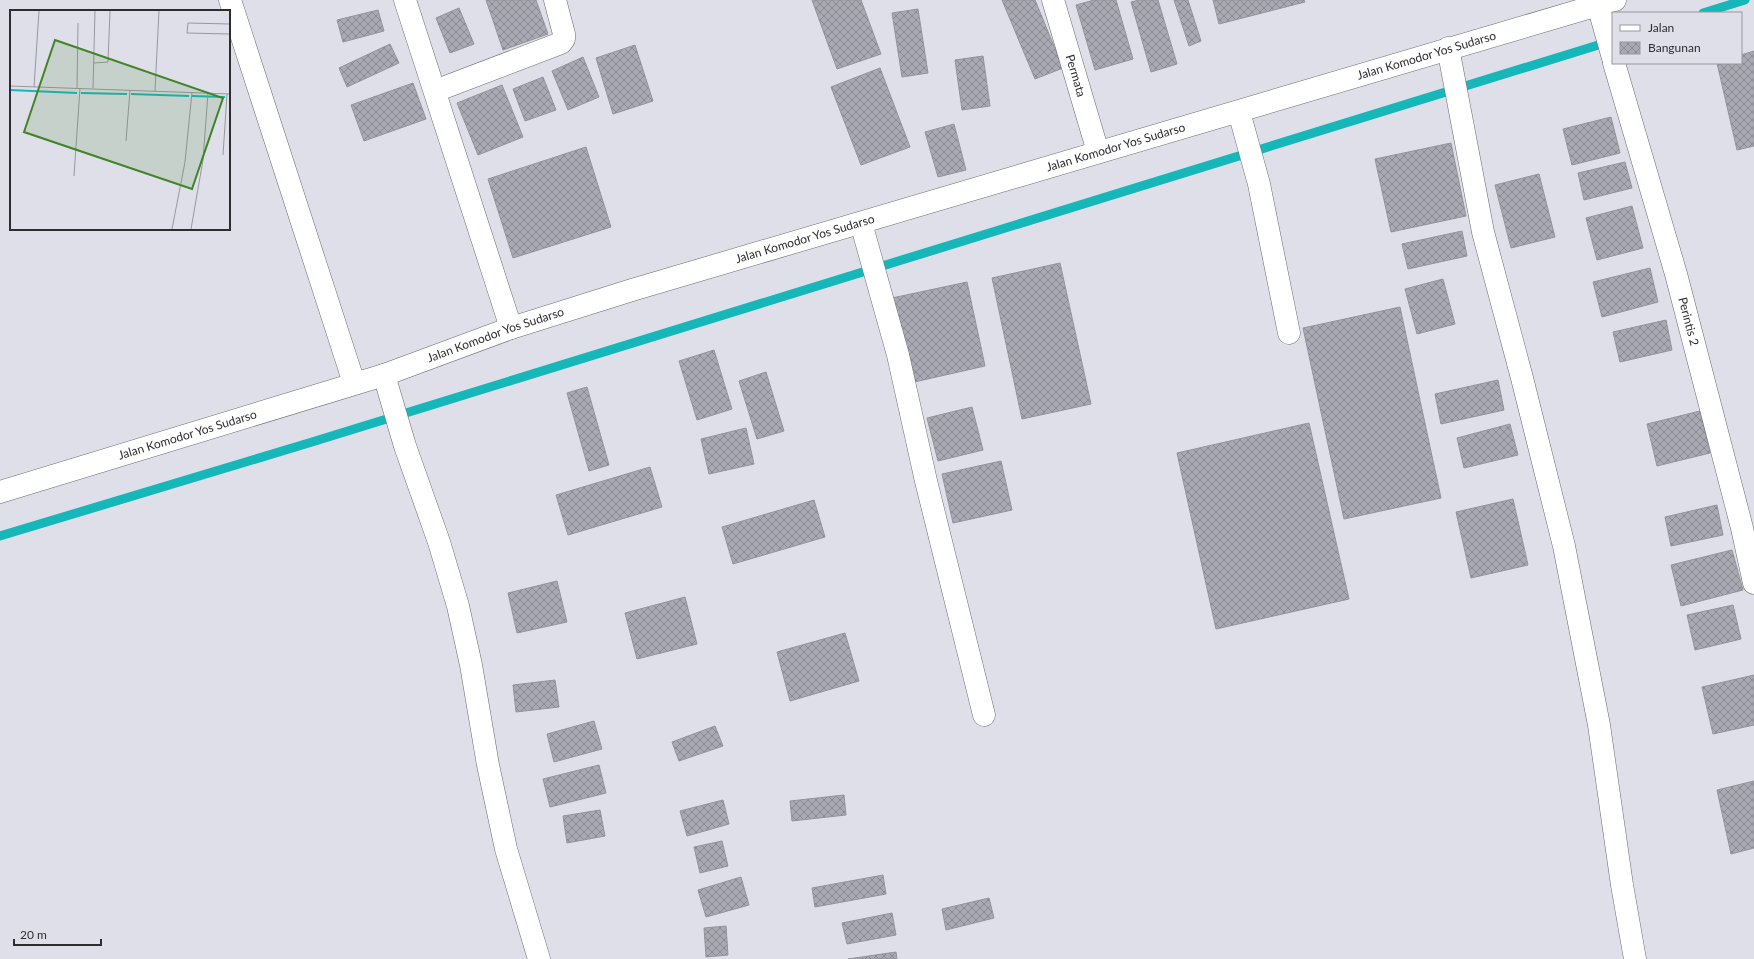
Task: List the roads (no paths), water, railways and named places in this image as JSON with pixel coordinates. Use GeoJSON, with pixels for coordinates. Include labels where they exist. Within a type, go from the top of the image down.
{"type":"FeatureCollection","features":[{"type":"Feature","properties":{"kind":"street"},"geometry":{"type":"LineString","coordinates":[[230,0],[354,384]]}},
{"type":"Feature","properties":{"kind":"street"},"geometry":{"type":"LineString","coordinates":[[405,0],[511,328]]}},
{"type":"Feature","properties":{"kind":"street"},"geometry":{"type":"LineString","coordinates":[[435,91],[561,43],[564,39],[564,34],[554,0]]}},
{"type":"Feature","properties":{"kind":"street","name":"Permata"},"geometry":{"type":"LineString","coordinates":[[1053,0],[1098,152]]}},
{"type":"Feature","properties":{"kind":"street"},"geometry":{"type":"LineString","coordinates":[[1607,3],[1605,32],[1612,55]]}},
{"type":"Feature","properties":{"kind":"street","name":"Jalan Komodor Yos Sudarso"},"geometry":{"type":"LineString","coordinates":[[0,492],[384,375],[511,328],[640,288],[1098,152],[1241,121],[1448,48],[1607,3]]}},
{"type":"Feature","properties":{"kind":"street"},"geometry":{"type":"LineString","coordinates":[[1448,48],[1452,77],[1463,122],[1483,232],[1522,378],[1564,546],[1599,725],[1622,885],[1635,959]]}},
{"type":"Feature","properties":{"kind":"street","name":"Perintis 2"},"geometry":{"type":"LineString","coordinates":[[1614,64],[1676,274],[1740,520],[1754,583]]}},
{"type":"Feature","properties":{"kind":"street"},"geometry":{"type":"LineString","coordinates":[[1241,121],[1259,184],[1289,333]]}},
{"type":"Feature","properties":{"kind":"street"},"geometry":{"type":"LineString","coordinates":[[861,223],[898,355],[928,488],[984,715]]}},
{"type":"Feature","properties":{"kind":"street"},"geometry":{"type":"LineString","coordinates":[[384,375],[404,446],[439,542],[458,606],[471,665],[488,765],[506,849],[539,959]]}},
{"type":"Feature","properties":{"kind":"waterway"},"geometry":{"type":"LineString","coordinates":[[1706,12],[1745,0]]}},
{"type":"Feature","properties":{"kind":"waterway"},"geometry":{"type":"LineString","coordinates":[[0,536],[312,442],[1608,42]]}}]}
